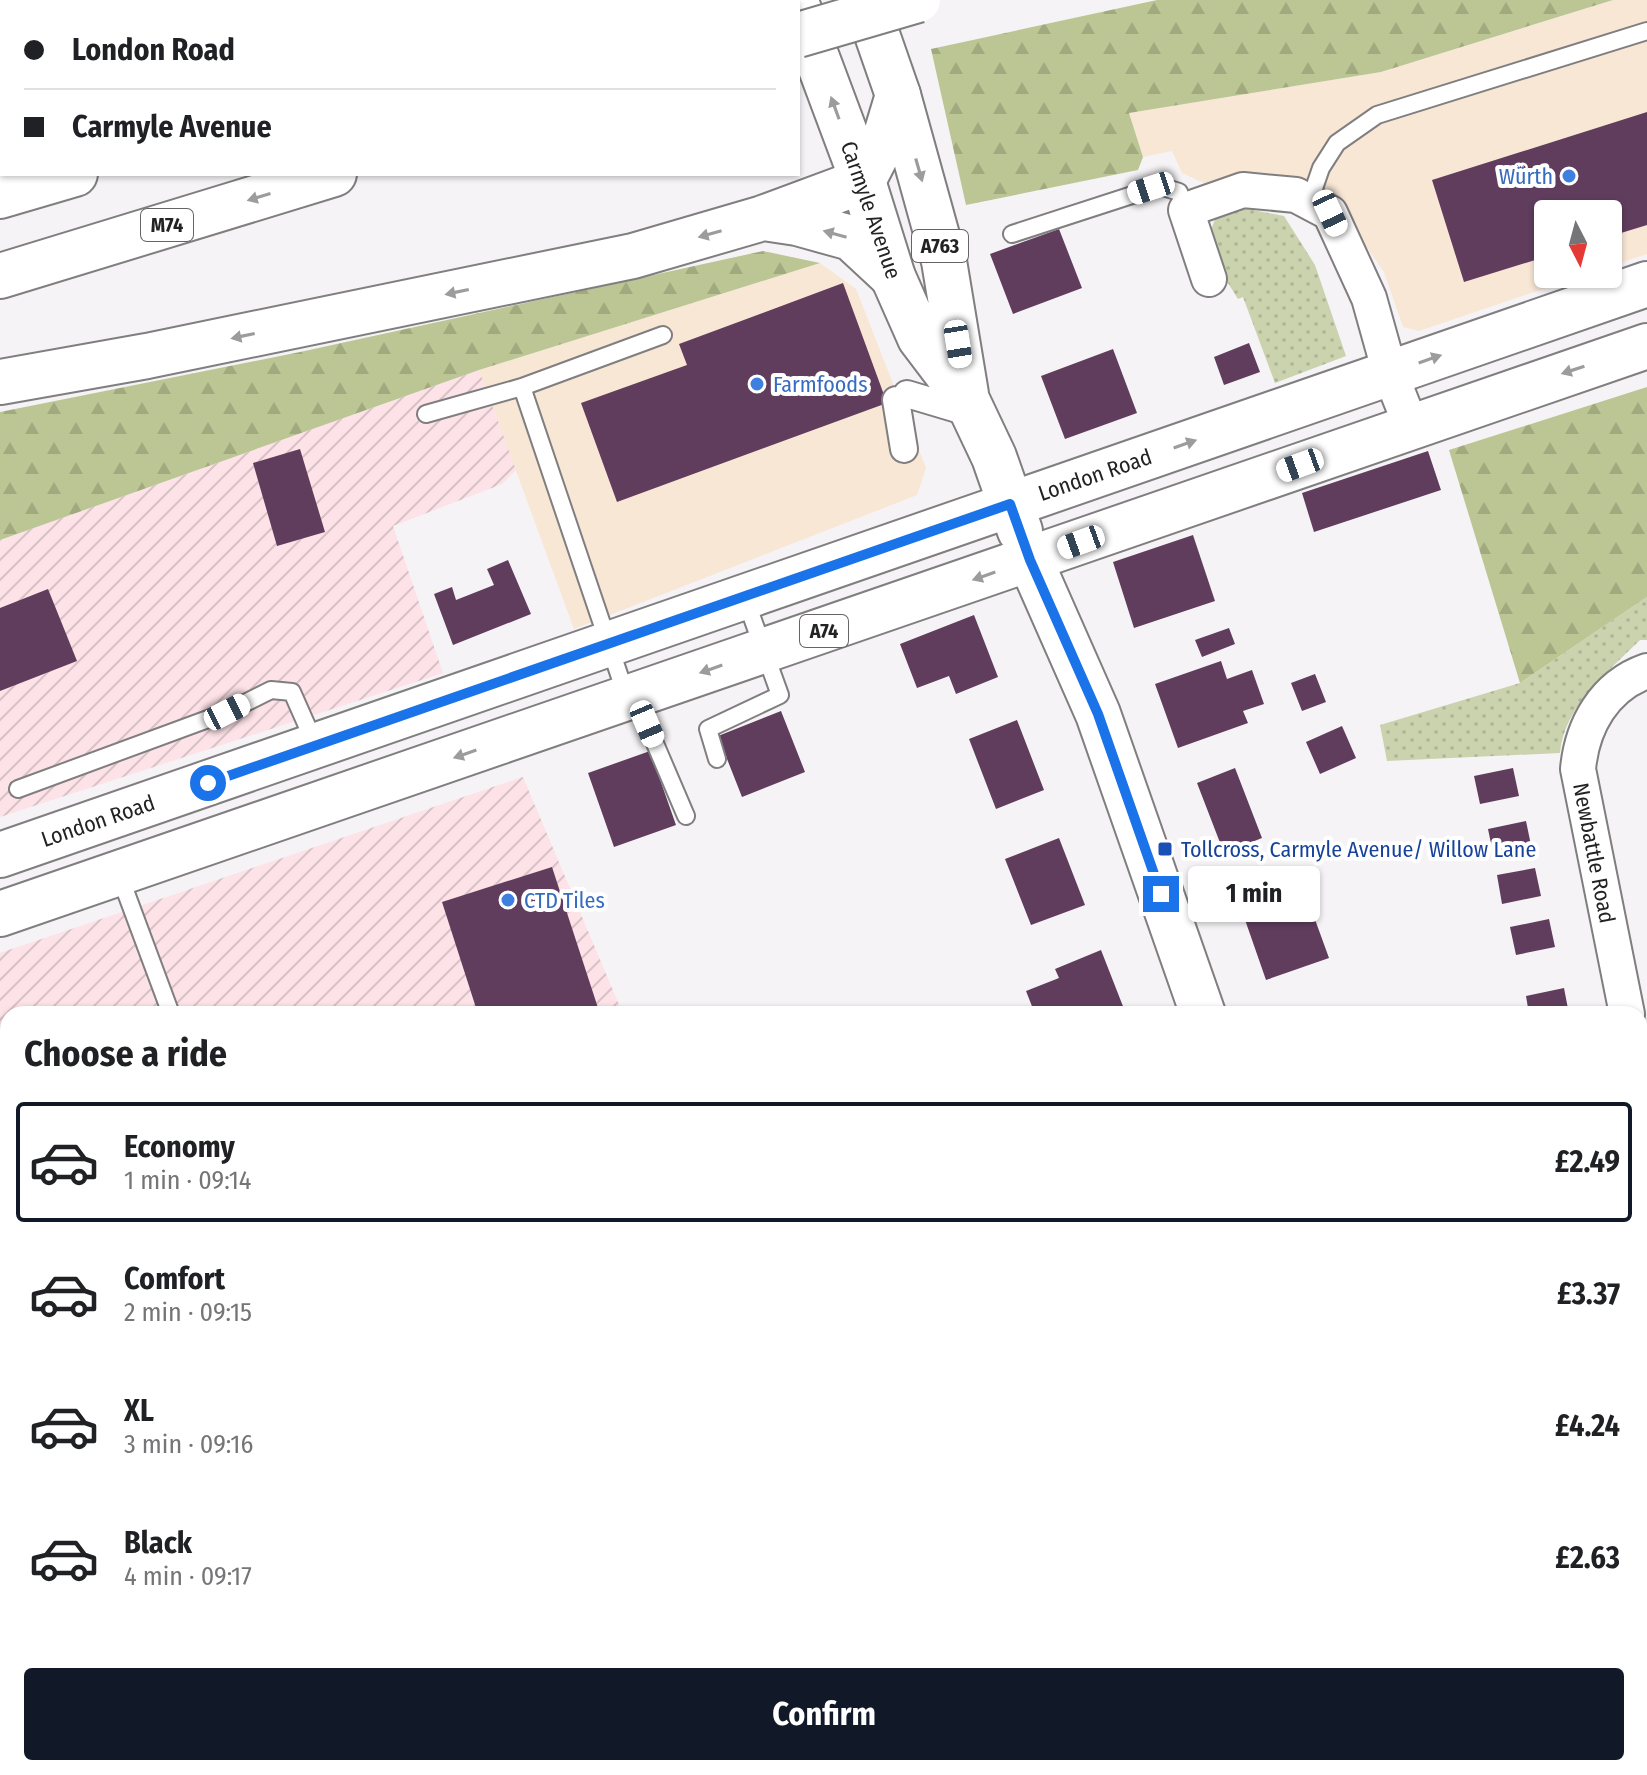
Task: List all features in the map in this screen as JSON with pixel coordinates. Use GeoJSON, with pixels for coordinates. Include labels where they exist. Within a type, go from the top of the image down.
{"type":"FeatureCollection","features":[{"type":"Feature","properties":{"kind":"main road","name":"Carmyle Avenue"},"geometry":{"type":"LineString","coordinates":[[865,0],[898,95],[944,261],[971,407],[1030,560],[1098,714],[1200,1006]]}},
{"type":"Feature","properties":{"kind":"main road"},"geometry":{"type":"LineString","coordinates":[[800,34],[918,0]]}},
{"type":"Feature","properties":{"kind":"main road","name":"Carmyle Avenue"},"geometry":{"type":"LineString","coordinates":[[800,14],[863,181],[893,277],[920,338],[971,407]]}},
{"type":"Feature","properties":{"kind":"main road"},"geometry":{"type":"LineString","coordinates":[[0,382],[147,356],[618,259],[763,218],[863,181],[885,138],[898,95]]}},
{"type":"Feature","properties":{"kind":"main road"},"geometry":{"type":"LineString","coordinates":[[0,196],[68,176]]}},
{"type":"Feature","properties":{"kind":"main road","name":"M74"},"geometry":{"type":"LineString","coordinates":[[0,276],[327,176]]}},
{"type":"Feature","properties":{"kind":"main road"},"geometry":{"type":"LineString","coordinates":[[763,218],[797,223],[851,238],[893,277]]}},
{"type":"Feature","properties":{"kind":"main road","name":"London Road"},"geometry":{"type":"LineString","coordinates":[[0,855],[1647,284]]}},
{"type":"Feature","properties":{"kind":"main road","name":"A74"},"geometry":{"type":"LineString","coordinates":[[0,914],[1647,346]]}},
{"type":"Feature","properties":{"kind":"main road"},"geometry":{"type":"LineString","coordinates":[[100,820],[119,874]]}},
{"type":"Feature","properties":{"kind":"street"},"geometry":{"type":"LineString","coordinates":[[1209,279],[1186,210],[1243,190],[1310,200],[1330,213],[1369,298],[1390,373],[1411,426]]}},
{"type":"Feature","properties":{"kind":"street"},"geometry":{"type":"LineString","coordinates":[[904,449],[902,397],[971,407]]}},
{"type":"Feature","properties":{"kind":"street","name":"Newbattle Road"},"geometry":{"type":"LineString","coordinates":[[1625,1006],[1578,769],[1580,750],[1594,715],[1622,684],[1647,671]]}},
{"type":"Feature","properties":{"kind":"lane"},"geometry":{"type":"LineString","coordinates":[[1310,200],[1321,168],[1337,143],[1377,115],[1647,31]]}},
{"type":"Feature","properties":{"kind":"lane"},"geometry":{"type":"LineString","coordinates":[[1012,234],[1160,186],[1179,192],[1186,210]]}},
{"type":"Feature","properties":{"kind":"lane"},"geometry":{"type":"LineString","coordinates":[[426,414],[522,387],[663,335]]}},
{"type":"Feature","properties":{"kind":"lane"},"geometry":{"type":"LineString","coordinates":[[522,387],[627,698],[642,713],[686,816]]}},
{"type":"Feature","properties":{"kind":"lane"},"geometry":{"type":"LineString","coordinates":[[717,759],[708,729],[780,695],[745,596]]}},
{"type":"Feature","properties":{"kind":"lane"},"geometry":{"type":"LineString","coordinates":[[18,789],[227,712],[271,690],[292,692],[315,745]]}},
{"type":"Feature","properties":{"kind":"lane"},"geometry":{"type":"LineString","coordinates":[[119,874],[168,1006]]}},
{"type":"Feature","properties":{"kind":"shaded area"},"geometry":{"type":"Polygon","coordinates":[[[1613,0],[1647,0],[1647,254],[1622,262],[1622,200],[1534,200],[1534,288],[1546,288],[1419,331],[1403,327],[1384,272],[1342,212],[1237,176],[1204,183],[1182,173],[1172,151],[1143,157],[1129,113],[1381,72],[1613,0]]]}},
{"type":"Feature","properties":{"kind":"shaded area"},"geometry":{"type":"Polygon","coordinates":[[[820,263],[856,289],[926,468],[917,495],[574,629],[479,370],[820,263]]]}},
{"type":"Feature","properties":{"kind":"shaded area"},"geometry":{"type":"Polygon","coordinates":[[[479,370],[516,470],[502,484],[393,526],[443,673],[0,817],[0,540],[479,370]]]}},
{"type":"Feature","properties":{"kind":"shaded area"},"geometry":{"type":"Polygon","coordinates":[[[523,777],[620,1006],[0,1006],[0,953],[523,777]]]}},
{"type":"Feature","properties":{"kind":"green space"},"geometry":{"type":"Polygon","coordinates":[[[1157,0],[1613,0],[1381,72],[1129,113],[1143,157],[1138,170],[966,205],[931,49],[1157,0]]]}},
{"type":"Feature","properties":{"kind":"green space"},"geometry":{"type":"Polygon","coordinates":[[[1243,208],[1284,216],[1315,265],[1346,356],[1275,383],[1243,297],[1238,299],[1220,269],[1210,238],[1217,216],[1243,208]]]}},
{"type":"Feature","properties":{"kind":"green space"},"geometry":{"type":"Polygon","coordinates":[[[763,251],[820,263],[479,370],[0,540],[0,412],[300,352],[763,251]]]}},
{"type":"Feature","properties":{"kind":"green space"},"geometry":{"type":"Polygon","coordinates":[[[1647,387],[1647,597],[1520,683],[1449,450],[1647,387]]]}},
{"type":"Feature","properties":{"kind":"green space"},"geometry":{"type":"Polygon","coordinates":[[[1647,597],[1647,640],[1640,640],[1579,705],[1563,736],[1560,753],[1387,761],[1380,725],[1520,683],[1647,597]]]}},
{"type":"Feature","properties":{"kind":"building"},"geometry":{"type":"Polygon","coordinates":[[[1647,112],[1647,225],[1622,233],[1622,200],[1534,200],[1534,260],[1464,282],[1432,180],[1647,112]]]}},
{"type":"Feature","properties":{"kind":"building"},"geometry":{"type":"Polygon","coordinates":[[[1059,229],[1082,288],[1013,314],[990,254],[1059,229]]]}},
{"type":"Feature","properties":{"kind":"building","name":"Farmfoods"},"geometry":{"type":"Polygon","coordinates":[[[843,283],[887,403],[617,502],[581,403],[687,365],[679,344],[843,283]]]}},
{"type":"Feature","properties":{"kind":"building"},"geometry":{"type":"Polygon","coordinates":[[[1249,343],[1260,372],[1224,385],[1214,357],[1249,343]]]}},
{"type":"Feature","properties":{"kind":"building"},"geometry":{"type":"Polygon","coordinates":[[[1113,349],[1137,413],[1065,439],[1041,376],[1113,349]]]}},
{"type":"Feature","properties":{"kind":"building"},"geometry":{"type":"Polygon","coordinates":[[[300,449],[325,532],[277,546],[253,463],[300,449]]]}},
{"type":"Feature","properties":{"kind":"building"},"geometry":{"type":"Polygon","coordinates":[[[1428,451],[1441,490],[1314,532],[1302,493],[1428,451]]]}},
{"type":"Feature","properties":{"kind":"building"},"geometry":{"type":"Polygon","coordinates":[[[1193,535],[1215,601],[1134,628],[1113,562],[1193,535]]]}},
{"type":"Feature","properties":{"kind":"building"},"geometry":{"type":"Polygon","coordinates":[[[508,560],[531,614],[453,645],[434,594],[452,587],[456,600],[494,585],[487,569],[508,560]]]}},
{"type":"Feature","properties":{"kind":"building"},"geometry":{"type":"Polygon","coordinates":[[[48,589],[77,661],[0,691],[0,608],[48,589]]]}},
{"type":"Feature","properties":{"kind":"building"},"geometry":{"type":"Polygon","coordinates":[[[974,615],[998,677],[956,694],[949,676],[917,688],[900,644],[974,615]]]}},
{"type":"Feature","properties":{"kind":"building"},"geometry":{"type":"Polygon","coordinates":[[[1229,628],[1235,644],[1202,657],[1195,640],[1229,628]]]}},
{"type":"Feature","properties":{"kind":"building"},"geometry":{"type":"Polygon","coordinates":[[[1221,661],[1227,679],[1252,670],[1264,704],[1243,711],[1248,723],[1178,748],[1155,684],[1221,661]]]}},
{"type":"Feature","properties":{"kind":"building"},"geometry":{"type":"Polygon","coordinates":[[[1315,674],[1326,702],[1302,711],[1291,683],[1315,674]]]}},
{"type":"Feature","properties":{"kind":"building"},"geometry":{"type":"Polygon","coordinates":[[[781,711],[805,772],[742,797],[718,736],[781,711]]]}},
{"type":"Feature","properties":{"kind":"building"},"geometry":{"type":"Polygon","coordinates":[[[1017,720],[1044,790],[996,809],[969,739],[1017,720]]]}},
{"type":"Feature","properties":{"kind":"building"},"geometry":{"type":"Polygon","coordinates":[[[1342,726],[1356,758],[1320,774],[1306,742],[1342,726]]]}},
{"type":"Feature","properties":{"kind":"building"},"geometry":{"type":"Polygon","coordinates":[[[650,751],[676,825],[614,847],[588,773],[650,751]]]}},
{"type":"Feature","properties":{"kind":"building"},"geometry":{"type":"Polygon","coordinates":[[[1235,768],[1262,838],[1224,853],[1197,783],[1235,768]]]}},
{"type":"Feature","properties":{"kind":"building"},"geometry":{"type":"Polygon","coordinates":[[[1513,768],[1519,796],[1480,804],[1474,776],[1513,768]]]}},
{"type":"Feature","properties":{"kind":"building"},"geometry":{"type":"Polygon","coordinates":[[[1526,821],[1532,850],[1494,858],[1488,829],[1526,821]]]}},
{"type":"Feature","properties":{"kind":"building"},"geometry":{"type":"Polygon","coordinates":[[[1059,838],[1085,905],[1031,925],[1005,859],[1059,838]]]}},
{"type":"Feature","properties":{"kind":"building"},"geometry":{"type":"Polygon","coordinates":[[[552,867],[597,1006],[475,1006],[442,902],[552,867]]]}},
{"type":"Feature","properties":{"kind":"building"},"geometry":{"type":"Polygon","coordinates":[[[1535,868],[1541,896],[1502,904],[1497,875],[1535,868]]]}},
{"type":"Feature","properties":{"kind":"building"},"geometry":{"type":"Polygon","coordinates":[[[1305,892],[1329,958],[1266,980],[1243,914],[1305,892]]]}},
{"type":"Feature","properties":{"kind":"building"},"geometry":{"type":"Polygon","coordinates":[[[1549,919],[1555,947],[1516,955],[1510,927],[1549,919]]]}},
{"type":"Feature","properties":{"kind":"building"},"geometry":{"type":"Polygon","coordinates":[[[1101,950],[1123,1006],[1032,1006],[1026,991],[1059,978],[1055,969],[1101,950]]]}},
{"type":"Feature","properties":{"kind":"building"},"geometry":{"type":"Polygon","coordinates":[[[1564,988],[1567,1006],[1528,1006],[1526,996],[1564,988]]]}},
{"type":"Feature","properties":{"kind":"place","name":"Würth"},"geometry":{"type":"Point","coordinates":[1569,176]}},
{"type":"Feature","properties":{"kind":"place","name":"Farmfoods"},"geometry":{"type":"Point","coordinates":[757,384]}},
{"type":"Feature","properties":{"kind":"place","name":"Tollcross, Carmyle Avenue/ Willow Lane"},"geometry":{"type":"Point","coordinates":[1165,849]}},
{"type":"Feature","properties":{"kind":"place","name":"CTD Tiles"},"geometry":{"type":"Point","coordinates":[508,900]}},
{"type":"Feature","properties":{"kind":"route"},"geometry":{"type":"LineString","coordinates":[[208,783],[1010,504],[1030,560],[1098,714],[1161,894]]}}]}
